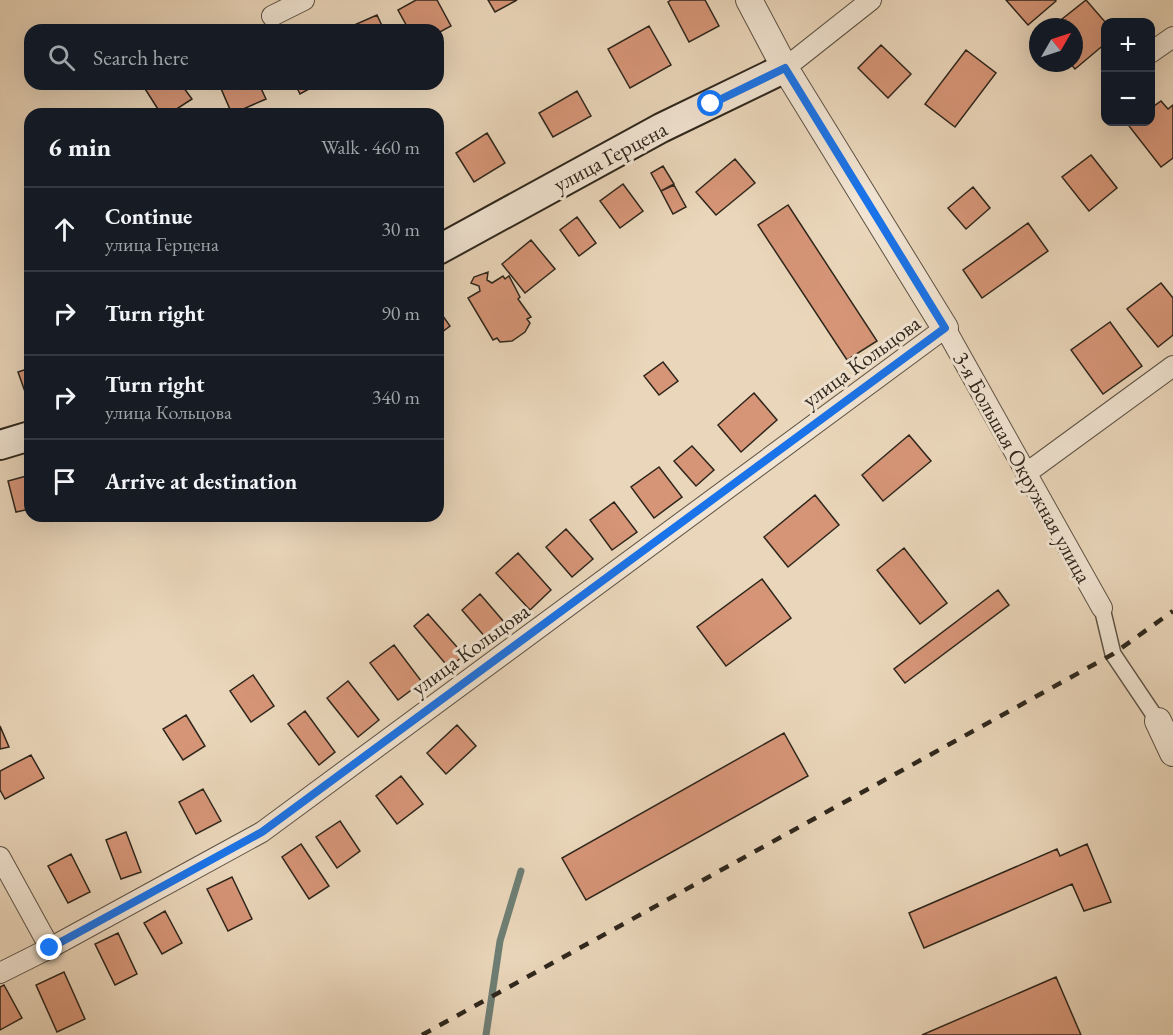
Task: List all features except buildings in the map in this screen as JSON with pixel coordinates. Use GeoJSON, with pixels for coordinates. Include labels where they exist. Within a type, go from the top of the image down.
{"type":"FeatureCollection","features":[{"type":"Feature","properties":{"kind":"main road","name":"улица Герцена"},"geometry":{"type":"LineString","coordinates":[[444,247],[661,128],[785,68]]}},
{"type":"Feature","properties":{"kind":"main road"},"geometry":{"type":"LineString","coordinates":[[0,445],[24,438]]}},
{"type":"Feature","properties":{"kind":"street"},"geometry":{"type":"LineString","coordinates":[[272,16],[304,0]]}},
{"type":"Feature","properties":{"kind":"street","name":"3-я Большая Окружная улица"},"geometry":{"type":"LineString","coordinates":[[749,0],[785,68],[945,328],[1028,472],[1102,608],[1113,654],[1158,721]]}},
{"type":"Feature","properties":{"kind":"street"},"geometry":{"type":"LineString","coordinates":[[785,68],[871,0]]}},
{"type":"Feature","properties":{"kind":"street"},"geometry":{"type":"LineString","coordinates":[[1155,50],[1173,37]]}},
{"type":"Feature","properties":{"kind":"street","name":"улица Кольцова"},"geometry":{"type":"LineString","coordinates":[[0,973],[262,832],[945,328]]}},
{"type":"Feature","properties":{"kind":"street"},"geometry":{"type":"LineString","coordinates":[[1028,472],[1173,366]]}},
{"type":"Feature","properties":{"kind":"street"},"geometry":{"type":"LineString","coordinates":[[1158,721],[1173,753]]}},
{"type":"Feature","properties":{"kind":"street"},"geometry":{"type":"LineString","coordinates":[[0,857],[50,948]]}},
{"type":"Feature","properties":{"kind":"waterway"},"geometry":{"type":"LineString","coordinates":[[486,1035],[500,941],[521,871]]}},
{"type":"Feature","properties":{"kind":"railway"},"geometry":{"type":"LineString","coordinates":[[422,1035],[1113,654],[1173,611]]}},
{"type":"Feature","properties":{"kind":"route"},"geometry":{"type":"LineString","coordinates":[[50,948],[262,832],[945,328],[785,68],[711,104]]}}]}
